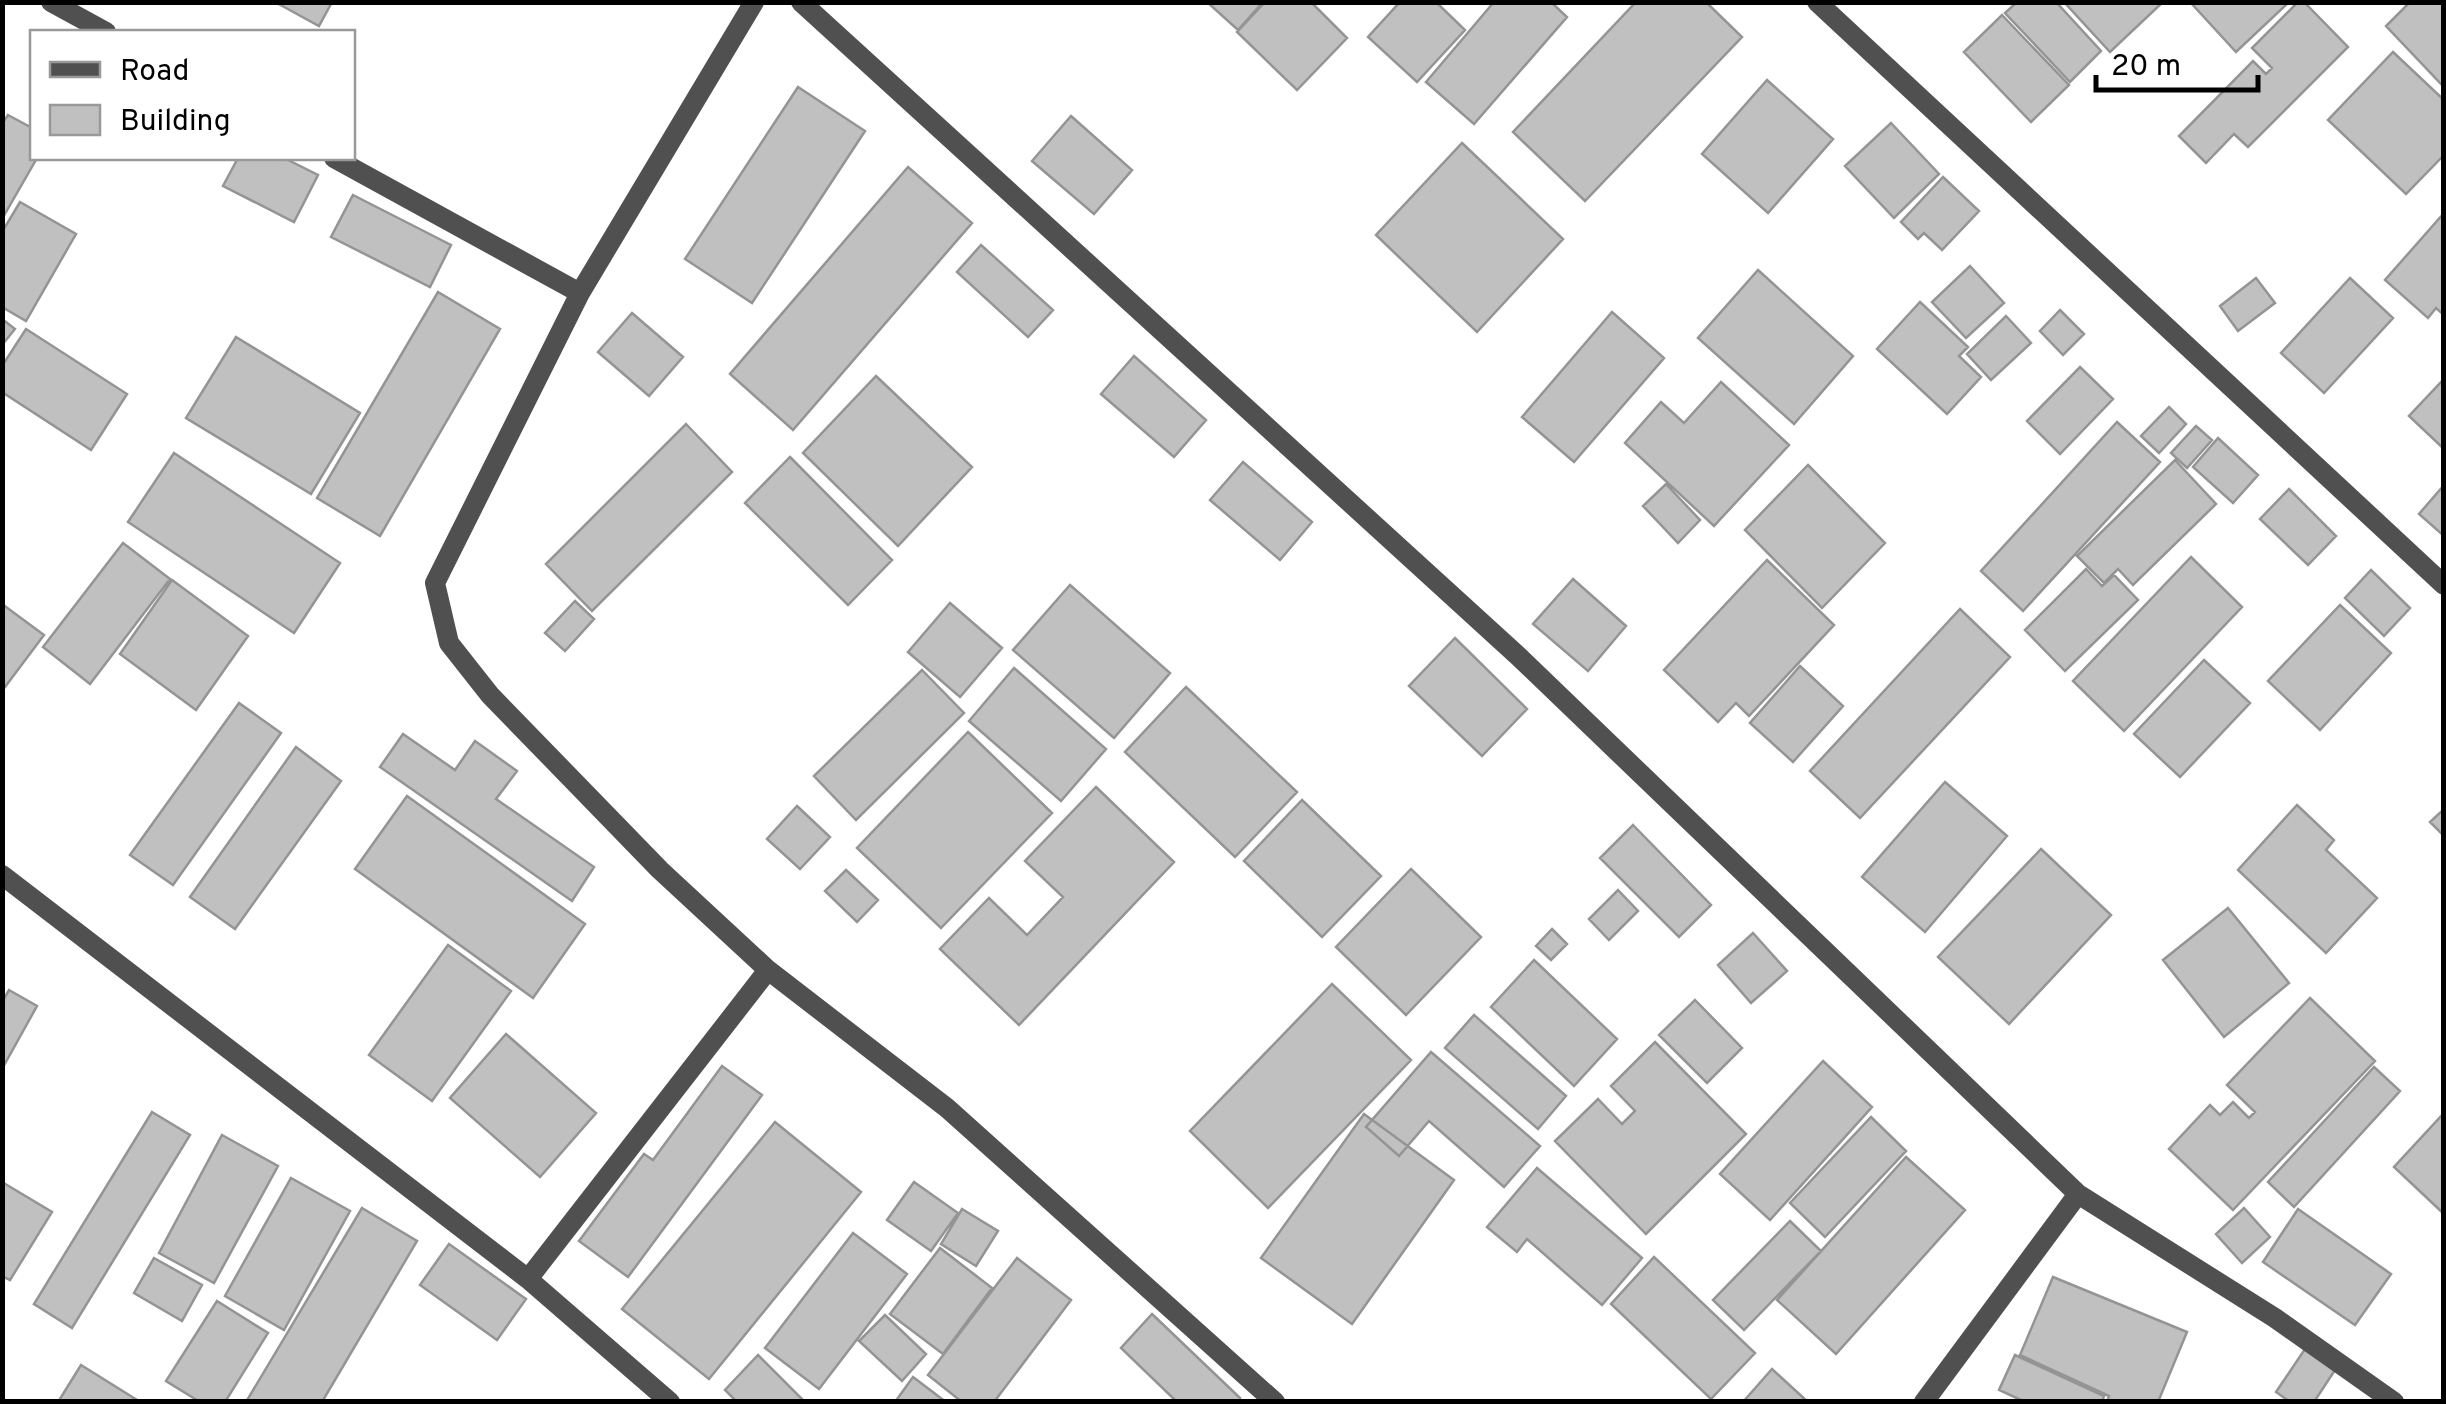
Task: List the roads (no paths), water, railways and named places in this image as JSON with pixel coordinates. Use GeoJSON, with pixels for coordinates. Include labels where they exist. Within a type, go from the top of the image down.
{"type":"FeatureCollection","features":[{"type":"Feature","properties":{"kind":"street"},"geometry":{"type":"LineString","coordinates":[[51,2],[102,30]]}},
{"type":"Feature","properties":{"kind":"street"},"geometry":{"type":"LineString","coordinates":[[754,2],[580,293],[434,583],[449,642],[490,695],[608,816],[768,970],[947,1108],[1275,1402]]}},
{"type":"Feature","properties":{"kind":"street"},"geometry":{"type":"LineString","coordinates":[[801,2],[1517,654],[2078,1194],[2275,1318],[2394,1402]]}},
{"type":"Feature","properties":{"kind":"street"},"geometry":{"type":"LineString","coordinates":[[1816,2],[2444,585]]}},
{"type":"Feature","properties":{"kind":"street"},"geometry":{"type":"LineString","coordinates":[[338,160],[580,293]]}},
{"type":"Feature","properties":{"kind":"street"},"geometry":{"type":"LineString","coordinates":[[2,875],[528,1279],[670,1402]]}},
{"type":"Feature","properties":{"kind":"street"},"geometry":{"type":"LineString","coordinates":[[528,1279],[768,970]]}},
{"type":"Feature","properties":{"kind":"street"},"geometry":{"type":"LineString","coordinates":[[1924,1402],[2078,1194]]}}]}
